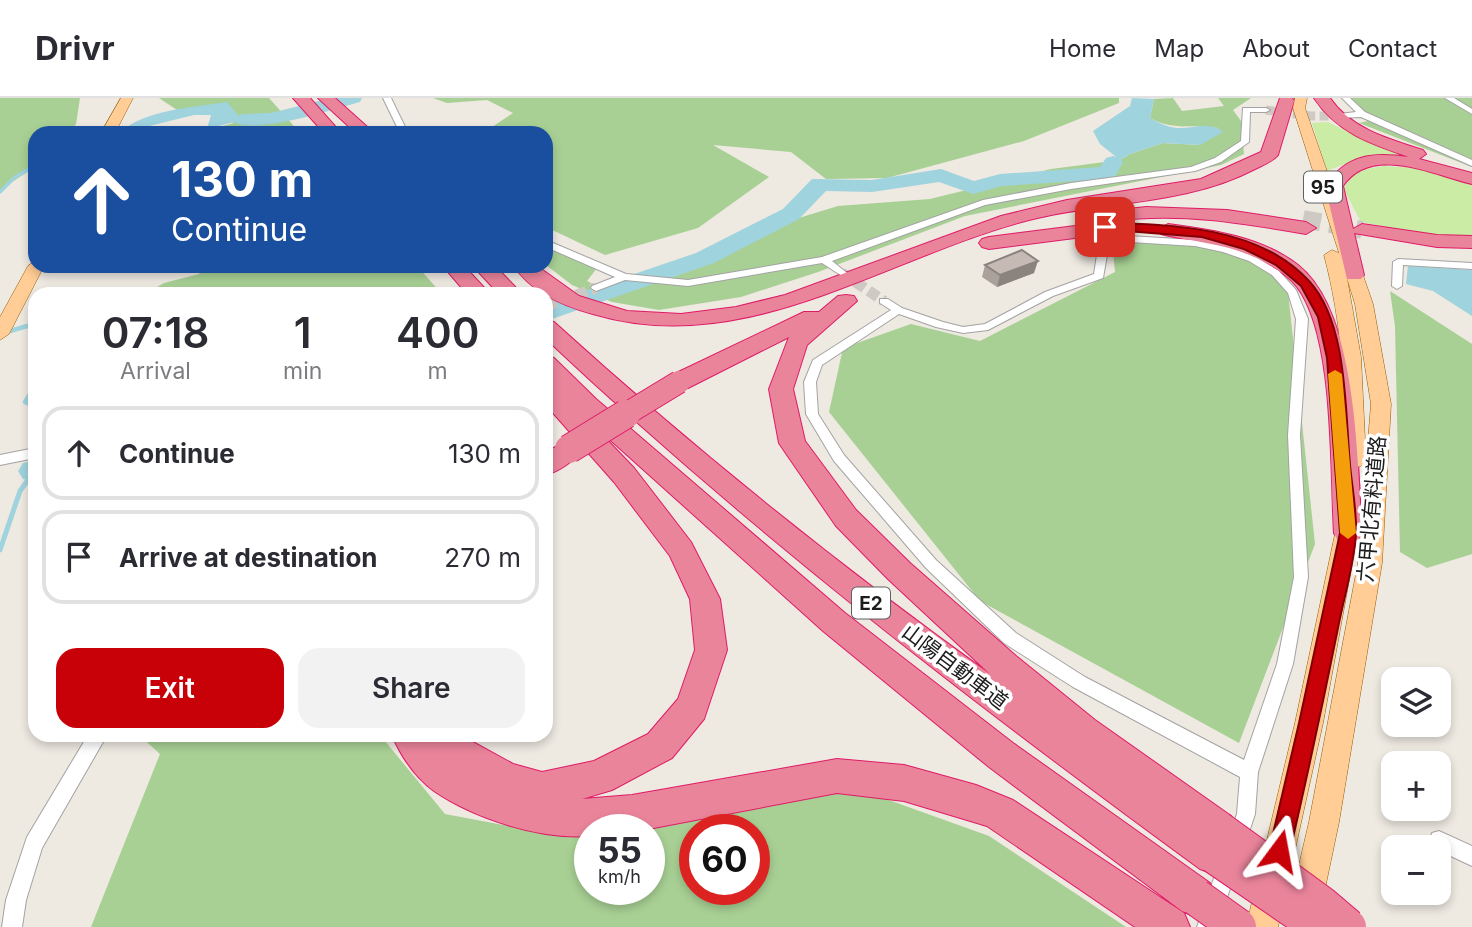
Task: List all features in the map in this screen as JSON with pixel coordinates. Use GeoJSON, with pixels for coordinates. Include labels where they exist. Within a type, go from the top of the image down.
{"type":"FeatureCollection","features":[{"type":"Feature","properties":{"kind":"highway"},"geometry":{"type":"LineString","coordinates":[[301,98],[327,126]]}},
{"type":"Feature","properties":{"kind":"highway"},"geometry":{"type":"LineString","coordinates":[[325,98],[351,126]]}},
{"type":"Feature","properties":{"kind":"highway"},"geometry":{"type":"LineString","coordinates":[[325,98],[358,126]]}},
{"type":"Feature","properties":{"kind":"highway"},"geometry":{"type":"LineString","coordinates":[[1322,98],[1338,119],[1356,130],[1472,173]]}},
{"type":"Feature","properties":{"kind":"highway"},"geometry":{"type":"LineString","coordinates":[[558,444],[672,377],[849,284],[925,248],[1007,220],[1071,204],[1174,189],[1229,175],[1269,155],[1291,99]]}},
{"type":"Feature","properties":{"kind":"highway"},"geometry":{"type":"LineString","coordinates":[[1354,275],[1334,186],[1338,175],[1346,168],[1373,160],[1394,161],[1432,167],[1472,179]]}},
{"type":"Feature","properties":{"kind":"highway"},"geometry":{"type":"LineString","coordinates":[[553,287],[570,300],[638,320],[669,321],[744,312],[1032,230],[1099,218],[1154,213],[1305,223],[1220,209],[1144,208],[1007,220]]}},
{"type":"Feature","properties":{"kind":"highway"},"geometry":{"type":"LineString","coordinates":[[989,243],[1105,227],[1143,227],[1203,233],[1248,247],[1280,262],[1306,284],[1325,317],[1334,358],[1348,533]]}},
{"type":"Feature","properties":{"kind":"highway"},"geometry":{"type":"LineString","coordinates":[[1472,242],[1362,233],[1438,250],[1472,251]]}},
{"type":"Feature","properties":{"kind":"highway"},"geometry":{"type":"LineString","coordinates":[[460,273],[472,287]]}},
{"type":"Feature","properties":{"kind":"highway"},"geometry":{"type":"LineString","coordinates":[[490,273],[504,287]]}},
{"type":"Feature","properties":{"kind":"highway"},"geometry":{"type":"LineString","coordinates":[[533,273],[552,287]]}},
{"type":"Feature","properties":{"kind":"highway"},"geometry":{"type":"LineString","coordinates":[[849,284],[797,342],[781,389],[792,443],[846,518],[908,579],[1004,666],[1216,842],[1321,904],[1348,927]]}},
{"type":"Feature","properties":{"kind":"highway","name":"山陽自動車道"},"geometry":{"type":"LineString","coordinates":[[553,334],[614,392],[867,600],[1030,724],[1216,842],[1319,927]]}},
{"type":"Feature","properties":{"kind":"highway","name":"山陽自動車道"},"geometry":{"type":"LineString","coordinates":[[553,370],[587,405],[834,622],[1201,912],[1238,927]]}},
{"type":"Feature","properties":{"kind":"highway"},"geometry":{"type":"LineString","coordinates":[[450,742],[459,753],[506,780],[542,790],[599,778],[660,746],[692,708],[711,650],[705,599],[681,550],[624,475],[553,398]]}},
{"type":"Feature","properties":{"kind":"highway"},"geometry":{"type":"LineString","coordinates":[[413,742],[419,752],[446,778],[494,803],[568,819],[632,813],[837,776],[904,783],[976,803],[1000,813],[1170,927]]}},
{"type":"Feature","properties":{"kind":"main road"},"geometry":{"type":"LineString","coordinates":[[112,126],[127,98]]}},
{"type":"Feature","properties":{"kind":"main road","name":"六甲北有料道路"},"geometry":{"type":"LineString","coordinates":[[1291,99],[1299,108],[1364,304],[1381,404],[1370,563],[1324,822],[1301,927]]}},
{"type":"Feature","properties":{"kind":"main road","name":"六甲北有料道路"},"geometry":{"type":"LineString","coordinates":[[1262,927],[1309,723],[1348,533],[1355,473],[1356,388],[1347,311],[1291,99]]}},
{"type":"Feature","properties":{"kind":"main road"},"geometry":{"type":"LineString","coordinates":[[1,332],[32,273]]}},
{"type":"Feature","properties":{"kind":"street"},"geometry":{"type":"LineString","coordinates":[[387,98],[401,126]]}},
{"type":"Feature","properties":{"kind":"street"},"geometry":{"type":"LineString","coordinates":[[1346,98],[1362,114],[1472,163]]}},
{"type":"Feature","properties":{"kind":"street"},"geometry":{"type":"LineString","coordinates":[[1448,98],[1472,112]]}},
{"type":"Feature","properties":{"kind":"street"},"geometry":{"type":"LineString","coordinates":[[553,246],[624,277],[688,283],[824,260],[983,203],[1071,186],[1192,169],[1219,160],[1245,142],[1246,110],[1266,110]]}},
{"type":"Feature","properties":{"kind":"street"},"geometry":{"type":"LineString","coordinates":[[1342,116],[1362,114]]}},
{"type":"Feature","properties":{"kind":"street"},"geometry":{"type":"LineString","coordinates":[[884,301],[898,310],[940,325],[963,330],[988,327],[1049,294],[1099,276],[1103,267],[1104,242],[1112,237],[1191,240],[1239,254],[1259,263],[1283,280],[1299,301],[1302,319],[1294,435],[1301,577],[1285,664],[1249,772],[1245,814],[1201,912]]}},
{"type":"Feature","properties":{"kind":"street"},"geometry":{"type":"LineString","coordinates":[[824,260],[849,284]]}},
{"type":"Feature","properties":{"kind":"street"},"geometry":{"type":"LineString","coordinates":[[1397,286],[1398,262],[1472,266]]}},
{"type":"Feature","properties":{"kind":"street"},"geometry":{"type":"LineString","coordinates":[[596,288],[624,277]]}},
{"type":"Feature","properties":{"kind":"street"},"geometry":{"type":"LineString","coordinates":[[898,310],[817,363],[810,382],[812,414],[839,458],[931,564],[1010,638],[1079,682],[1249,772]]}},
{"type":"Feature","properties":{"kind":"street"},"geometry":{"type":"LineString","coordinates":[[0,460],[28,454]]}},
{"type":"Feature","properties":{"kind":"street"},"geometry":{"type":"LineString","coordinates":[[12,927],[16,900],[34,844],[94,742]]}},
{"type":"Feature","properties":{"kind":"street"},"geometry":{"type":"LineString","coordinates":[[1451,846],[1472,856]]}},
{"type":"Feature","properties":{"kind":"green space"},"geometry":{"type":"Polygon","coordinates":[[[0,98],[80,98],[74,126],[28,126],[28,172],[0,190],[0,98]]]}},
{"type":"Feature","properties":{"kind":"green space"},"geometry":{"type":"Polygon","coordinates":[[[159,98],[269,98],[294,126],[223,126],[234,123],[193,108],[177,110],[159,98]]]}},
{"type":"Feature","properties":{"kind":"green space"},"geometry":{"type":"Polygon","coordinates":[[[433,98],[1119,98],[1119,103],[1024,141],[887,178],[826,179],[791,152],[713,145],[769,177],[698,228],[605,255],[553,230],[553,126],[494,126],[513,113],[487,100],[447,103],[433,98]]]}},
{"type":"Feature","properties":{"kind":"green space"},"geometry":{"type":"Polygon","coordinates":[[[1173,98],[1182,111],[1224,106],[1218,98],[1251,98],[1233,110],[1241,121],[1244,154],[1221,165],[965,216],[818,272],[741,297],[659,310],[612,302],[572,285],[553,270],[553,249],[597,268],[587,281],[614,295],[670,277],[664,266],[753,232],[838,206],[930,199],[1051,169],[1120,160],[1163,143],[1200,145],[1218,128],[1175,126],[1158,122],[1150,118],[1154,99],[1173,98]]]}},
{"type":"Feature","properties":{"kind":"green space"},"geometry":{"type":"Polygon","coordinates":[[[1347,98],[1472,98],[1472,167],[1359,123],[1372,120],[1347,104],[1347,98]]]}},
{"type":"Feature","properties":{"kind":"green space"},"geometry":{"type":"Polygon","coordinates":[[[1328,122],[1369,142],[1434,163],[1380,158],[1354,162],[1327,171],[1312,123],[1328,122]]]}},
{"type":"Feature","properties":{"kind":"green space"},"geometry":{"type":"Polygon","coordinates":[[[1383,166],[1417,168],[1472,184],[1472,237],[1430,235],[1361,222],[1343,188],[1356,171],[1383,166]]]}},
{"type":"Feature","properties":{"kind":"green space"},"geometry":{"type":"Polygon","coordinates":[[[1165,237],[1207,244],[1264,266],[1288,292],[1315,544],[1239,743],[980,601],[829,412],[843,348],[911,324],[980,341],[1115,272],[1112,242],[1165,237]]]}},
{"type":"Feature","properties":{"kind":"green space"},"geometry":{"type":"Polygon","coordinates":[[[423,273],[436,287],[157,287],[199,274],[423,273]]]}},
{"type":"Feature","properties":{"kind":"green space"},"geometry":{"type":"Polygon","coordinates":[[[1390,291],[1472,344],[1472,554],[1427,568],[1400,552],[1395,326],[1390,291]]]}},
{"type":"Feature","properties":{"kind":"green space"},"geometry":{"type":"Polygon","coordinates":[[[147,742],[386,742],[445,814],[567,837],[574,836],[574,905],[665,905],[665,818],[679,816],[679,905],[770,905],[770,814],[689,814],[847,785],[989,836],[1126,927],[91,927],[160,754],[147,742]]]}},
{"type":"Feature","properties":{"kind":"water"},"geometry":{"type":"Polygon","coordinates":[[[1132,98],[1154,99],[1150,118],[1163,125],[1177,128],[1207,126],[1223,132],[1200,145],[1163,143],[1120,160],[1100,144],[1093,131],[1130,106],[1132,98]]]}},
{"type":"Feature","properties":{"kind":"water"},"geometry":{"type":"Polygon","coordinates":[[[227,102],[242,120],[208,126],[211,115],[194,115],[149,126],[129,126],[155,114],[227,102]]]}},
{"type":"Feature","properties":{"kind":"water"},"geometry":{"type":"Polygon","coordinates":[[[1408,266],[1472,270],[1472,316],[1433,291],[1406,284],[1408,266]]]}},
{"type":"Feature","properties":{"kind":"building"},"geometry":{"type":"Polygon","coordinates":[[[1022,250],[1038,261],[1000,275],[985,265],[1022,250]]]}},
{"type":"Feature","properties":{"kind":"waterway"},"geometry":{"type":"LineString","coordinates":[[242,120],[271,119],[353,98]]}},
{"type":"Feature","properties":{"kind":"waterway"},"geometry":{"type":"LineString","coordinates":[[553,311],[705,258],[791,214],[820,184],[872,186],[941,175],[973,188],[1000,180],[1108,173],[1113,162]]}},
{"type":"Feature","properties":{"kind":"waterway"},"geometry":{"type":"LineString","coordinates":[[0,192],[28,169]]}},
{"type":"Feature","properties":{"kind":"waterway"},"geometry":{"type":"LineString","coordinates":[[0,334],[28,326]]}},
{"type":"Feature","properties":{"kind":"waterway"},"geometry":{"type":"LineString","coordinates":[[28,397],[25,402],[28,404]]}},
{"type":"Feature","properties":{"kind":"waterway"},"geometry":{"type":"LineString","coordinates":[[0,550],[20,491],[28,480]]}},
{"type":"Feature","properties":{"kind":"tunnel"},"geometry":{"type":"LineString","coordinates":[[1266,110],[1311,116],[1342,116]]}},
{"type":"Feature","properties":{"kind":"tunnel"},"geometry":{"type":"LineString","coordinates":[[1303,219],[1362,230]]}},
{"type":"Feature","properties":{"kind":"tunnel"},"geometry":{"type":"LineString","coordinates":[[842,273],[884,301]]}},
{"type":"Feature","properties":{"kind":"tunnel"},"geometry":{"type":"LineString","coordinates":[[553,303],[596,288]]}},
{"type":"Feature","properties":{"kind":"slow traffic"},"geometry":{"type":"LineString","coordinates":[[1335,374],[1348,533]]}},
{"type":"Feature","properties":{"kind":"route"},"geometry":{"type":"LineString","coordinates":[[1105,227],[1143,227],[1203,233],[1248,247],[1280,262],[1306,284],[1325,317],[1334,358],[1348,533],[1309,723],[1279,851]]}}]}
